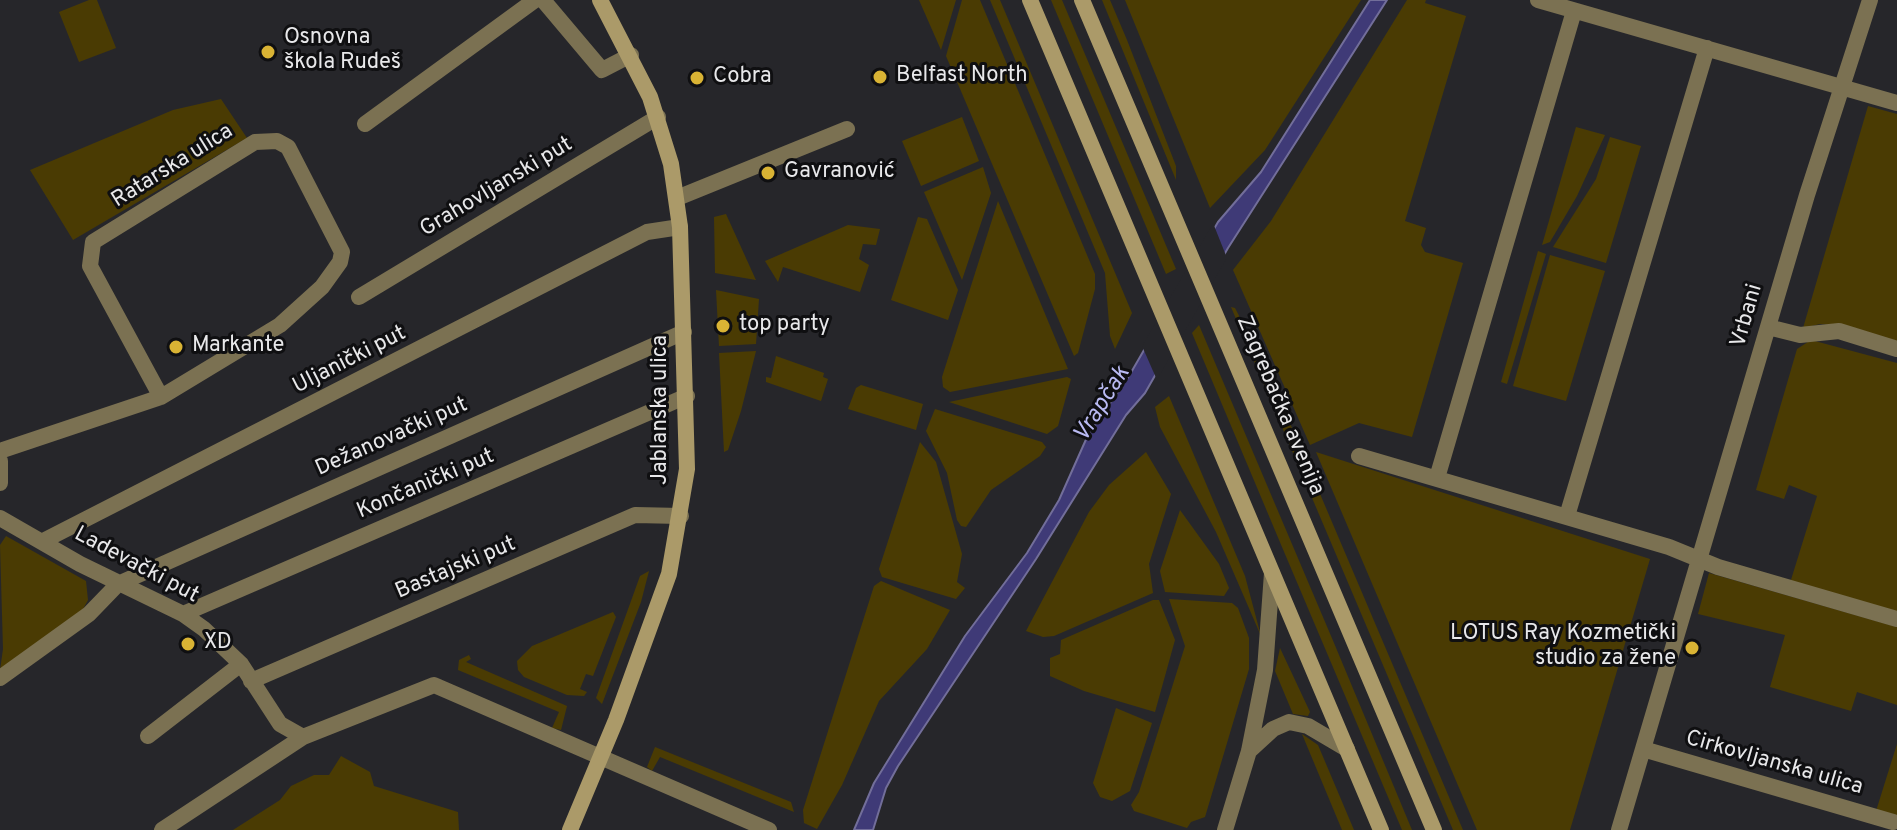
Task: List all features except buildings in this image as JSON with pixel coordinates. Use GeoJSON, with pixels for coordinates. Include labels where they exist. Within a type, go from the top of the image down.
{"type":"FeatureCollection","features":[{"type":"Feature","properties":{"kind":"main road","name":"Jablanska ulica"},"geometry":{"type":"LineString","coordinates":[[570,830],[669,574],[687,469],[687,396],[677,198],[658,117],[631,55],[600,0]]}},
{"type":"Feature","properties":{"kind":"main road"},"geometry":{"type":"LineString","coordinates":[[1030,0],[1381,830]]}},
{"type":"Feature","properties":{"kind":"main road","name":"Zagrebačka avenija"},"geometry":{"type":"LineString","coordinates":[[1082,0],[1434,830]]}},
{"type":"Feature","properties":{"kind":"street"},"geometry":{"type":"LineString","coordinates":[[365,124],[535,0]]}},
{"type":"Feature","properties":{"kind":"street"},"geometry":{"type":"LineString","coordinates":[[543,0],[602,70],[631,55]]}},
{"type":"Feature","properties":{"kind":"street"},"geometry":{"type":"LineString","coordinates":[[1538,0],[1897,103]]}},
{"type":"Feature","properties":{"kind":"street","name":"Vrbani"},"geometry":{"type":"LineString","coordinates":[[1619,830],[1768,327],[1870,0]]}},
{"type":"Feature","properties":{"kind":"street"},"geometry":{"type":"LineString","coordinates":[[1437,478],[1574,11]]}},
{"type":"Feature","properties":{"kind":"street"},"geometry":{"type":"LineString","coordinates":[[1567,516],[1707,48]]}},
{"type":"Feature","properties":{"kind":"street","name":"Grahovljanski put"},"geometry":{"type":"LineString","coordinates":[[359,297],[658,117]]}},
{"type":"Feature","properties":{"kind":"street"},"geometry":{"type":"LineString","coordinates":[[677,198],[847,129]]}},
{"type":"Feature","properties":{"kind":"street","name":"Ratarska ulica"},"geometry":{"type":"LineString","coordinates":[[0,451],[161,397],[292,317],[322,287],[340,262],[342,252],[288,147],[277,141],[255,142],[93,242],[90,266],[161,397]]}},
{"type":"Feature","properties":{"kind":"street","name":"Uljanički put"},"geometry":{"type":"LineString","coordinates":[[43,541],[647,232],[680,227]]}},
{"type":"Feature","properties":{"kind":"street"},"geometry":{"type":"LineString","coordinates":[[1768,327],[1800,335],[1822,330],[1839,331],[1897,349]]}},
{"type":"Feature","properties":{"kind":"street","name":"Dežanovački put"},"geometry":{"type":"LineString","coordinates":[[118,584],[684,332]]}},
{"type":"Feature","properties":{"kind":"street","name":"Končanički put"},"geometry":{"type":"LineString","coordinates":[[183,614],[687,396]]}},
{"type":"Feature","properties":{"kind":"street"},"geometry":{"type":"LineString","coordinates":[[1359,456],[1567,516],[1897,619]]}},
{"type":"Feature","properties":{"kind":"street"},"geometry":{"type":"LineString","coordinates":[[0,461],[0,483]]}},
{"type":"Feature","properties":{"kind":"street","name":"Bastajski put"},"geometry":{"type":"LineString","coordinates":[[251,681],[635,515],[681,516]]}},
{"type":"Feature","properties":{"kind":"street","name":"Ladevački put"},"geometry":{"type":"LineString","coordinates":[[0,518],[118,584],[183,614],[241,664],[280,724],[303,737]]}},
{"type":"Feature","properties":{"kind":"street"},"geometry":{"type":"LineString","coordinates":[[1225,830],[1249,751],[1269,640],[1272,573]]}},
{"type":"Feature","properties":{"kind":"street"},"geometry":{"type":"LineString","coordinates":[[0,678],[89,614],[118,584]]}},
{"type":"Feature","properties":{"kind":"street"},"geometry":{"type":"LineString","coordinates":[[148,736],[241,664]]}},
{"type":"Feature","properties":{"kind":"street"},"geometry":{"type":"LineString","coordinates":[[162,830],[303,737],[434,685],[769,830]]}},
{"type":"Feature","properties":{"kind":"street"},"geometry":{"type":"LineString","coordinates":[[1249,751],[1273,729],[1289,722],[1308,726],[1347,749]]}},
{"type":"Feature","properties":{"kind":"street","name":"Cirkovljanska ulica"},"geometry":{"type":"LineString","coordinates":[[1643,749],[1893,822]]}},
{"type":"Feature","properties":{"kind":"shaded area"},"geometry":{"type":"Polygon","coordinates":[[[89,0],[97,0],[116,48],[79,62],[59,12],[89,0]]]}},
{"type":"Feature","properties":{"kind":"shaded area"},"geometry":{"type":"Polygon","coordinates":[[[919,0],[956,0],[941,50],[919,0]]]}},
{"type":"Feature","properties":{"kind":"shaded area"},"geometry":{"type":"Polygon","coordinates":[[[962,0],[980,0],[1095,274],[1095,289],[1078,353],[1074,356],[946,56],[962,0]]]}},
{"type":"Feature","properties":{"kind":"shaded area"},"geometry":{"type":"Polygon","coordinates":[[[990,0],[1000,0],[1132,313],[1115,349],[1110,336],[1105,273],[990,0]]]}},
{"type":"Feature","properties":{"kind":"shaded area"},"geometry":{"type":"Polygon","coordinates":[[[1051,0],[1062,0],[1176,269],[1166,274],[1051,0]]]}},
{"type":"Feature","properties":{"kind":"shaded area"},"geometry":{"type":"Polygon","coordinates":[[[1102,0],[1110,0],[1127,40],[1176,166],[1176,180],[1102,0]]]}},
{"type":"Feature","properties":{"kind":"shaded area"},"geometry":{"type":"Polygon","coordinates":[[[1125,0],[1361,0],[1265,150],[1210,208],[1125,0]]]}},
{"type":"Feature","properties":{"kind":"shaded area"},"geometry":{"type":"Polygon","coordinates":[[[1370,0],[1387,0],[1228,248],[1145,393],[1126,415],[1036,559],[898,766],[886,788],[873,830],[854,830],[874,783],[965,636],[1027,553],[1059,500],[1088,435],[1129,376],[1218,222],[1261,172],[1370,0]]]}},
{"type":"Feature","properties":{"kind":"shaded area"},"geometry":{"type":"Polygon","coordinates":[[[1407,0],[1426,0],[1425,3],[1466,16],[1405,221],[1426,228],[1421,245],[1425,252],[1463,263],[1412,437],[1359,423],[1310,445],[1233,270],[1271,221],[1407,0]]]}},
{"type":"Feature","properties":{"kind":"shaded area"},"geometry":{"type":"Polygon","coordinates":[[[221,99],[247,138],[73,240],[30,170],[173,110],[221,99]]]}},
{"type":"Feature","properties":{"kind":"shaded area"},"geometry":{"type":"Polygon","coordinates":[[[1868,106],[1897,114],[1897,343],[1847,326],[1820,324],[1803,328],[1868,106]]]}},
{"type":"Feature","properties":{"kind":"shaded area"},"geometry":{"type":"Polygon","coordinates":[[[962,117],[979,161],[921,186],[902,141],[962,117]]]}},
{"type":"Feature","properties":{"kind":"shaded area"},"geometry":{"type":"Polygon","coordinates":[[[1576,127],[1605,135],[1577,196],[1550,242],[1542,245],[1576,127]]]}},
{"type":"Feature","properties":{"kind":"shaded area"},"geometry":{"type":"Polygon","coordinates":[[[1610,137],[1641,146],[1606,263],[1553,247],[1596,179],[1610,137]]]}},
{"type":"Feature","properties":{"kind":"shaded area"},"geometry":{"type":"Polygon","coordinates":[[[983,167],[991,193],[962,280],[924,192],[983,167]]]}},
{"type":"Feature","properties":{"kind":"shaded area"},"geometry":{"type":"Polygon","coordinates":[[[998,201],[1068,369],[950,392],[943,387],[942,377],[998,201]]]}},
{"type":"Feature","properties":{"kind":"shaded area"},"geometry":{"type":"Polygon","coordinates":[[[726,214],[756,280],[715,273],[714,217],[726,214]]]}},
{"type":"Feature","properties":{"kind":"shaded area"},"geometry":{"type":"Polygon","coordinates":[[[918,217],[927,219],[958,290],[948,320],[891,300],[918,217]]]}},
{"type":"Feature","properties":{"kind":"shaded area"},"geometry":{"type":"Polygon","coordinates":[[[848,225],[880,229],[876,245],[863,244],[859,259],[869,265],[860,292],[783,267],[778,282],[765,261],[848,225]]]}},
{"type":"Feature","properties":{"kind":"shaded area"},"geometry":{"type":"Polygon","coordinates":[[[1538,251],[1546,254],[1507,384],[1501,382],[1538,251]]]}},
{"type":"Feature","properties":{"kind":"shaded area"},"geometry":{"type":"Polygon","coordinates":[[[1550,255],[1605,271],[1566,401],[1513,386],[1550,255]]]}},
{"type":"Feature","properties":{"kind":"shaded area"},"geometry":{"type":"Polygon","coordinates":[[[716,290],[759,299],[756,344],[719,346],[716,290]]]}},
{"type":"Feature","properties":{"kind":"shaded area"},"geometry":{"type":"Polygon","coordinates":[[[1231,307],[1235,308],[1269,374],[1463,830],[1453,830],[1231,307]]]}},
{"type":"Feature","properties":{"kind":"shaded area"},"geometry":{"type":"Polygon","coordinates":[[[1199,325],[1412,830],[1402,830],[1282,547],[1192,333],[1199,325]]]}},
{"type":"Feature","properties":{"kind":"shaded area"},"geometry":{"type":"Polygon","coordinates":[[[1811,340],[1897,363],[1897,613],[1790,583],[1817,496],[1789,485],[1784,499],[1756,490],[1797,349],[1811,340]]]}},
{"type":"Feature","properties":{"kind":"shaded area"},"geometry":{"type":"Polygon","coordinates":[[[756,351],[741,411],[728,450],[724,452],[719,353],[756,351]]]}},
{"type":"Feature","properties":{"kind":"shaded area"},"geometry":{"type":"Polygon","coordinates":[[[776,356],[824,373],[823,377],[828,379],[821,401],[766,382],[766,377],[771,378],[776,356]]]}},
{"type":"Feature","properties":{"kind":"shaded area"},"geometry":{"type":"Polygon","coordinates":[[[1067,377],[1071,379],[1058,426],[1047,434],[949,402],[1067,377]]]}},
{"type":"Feature","properties":{"kind":"shaded area"},"geometry":{"type":"Polygon","coordinates":[[[861,385],[923,404],[916,430],[848,409],[856,388],[861,385]]]}},
{"type":"Feature","properties":{"kind":"shaded area"},"geometry":{"type":"Polygon","coordinates":[[[1169,396],[1245,576],[1261,636],[1216,532],[1160,427],[1155,407],[1169,396]]]}},
{"type":"Feature","properties":{"kind":"shaded area"},"geometry":{"type":"Polygon","coordinates":[[[935,409],[1042,442],[1046,447],[1040,456],[991,490],[966,527],[957,520],[947,473],[926,431],[935,409]]]}},
{"type":"Feature","properties":{"kind":"shaded area"},"geometry":{"type":"Polygon","coordinates":[[[920,442],[936,462],[962,554],[957,582],[965,588],[956,599],[882,577],[879,569],[920,442]]]}},
{"type":"Feature","properties":{"kind":"shaded area"},"geometry":{"type":"Polygon","coordinates":[[[1146,452],[1171,494],[1149,564],[1153,593],[1054,636],[1043,637],[1026,631],[1089,512],[1109,485],[1146,452]]]}},
{"type":"Feature","properties":{"kind":"shaded area"},"geometry":{"type":"Polygon","coordinates":[[[1316,452],[1650,559],[1570,830],[1477,830],[1316,452]]]}},
{"type":"Feature","properties":{"kind":"shaded area"},"geometry":{"type":"Polygon","coordinates":[[[1180,510],[1219,564],[1229,588],[1224,596],[1165,592],[1160,571],[1180,510]]]}},
{"type":"Feature","properties":{"kind":"shaded area"},"geometry":{"type":"Polygon","coordinates":[[[6,536],[86,581],[88,600],[82,611],[0,670],[3,649],[0,545],[6,536]]]}},
{"type":"Feature","properties":{"kind":"shaded area"},"geometry":{"type":"Polygon","coordinates":[[[649,571],[641,602],[602,704],[596,698],[640,576],[649,571]]]}},
{"type":"Feature","properties":{"kind":"shaded area"},"geometry":{"type":"Polygon","coordinates":[[[1709,573],[1897,627],[1897,705],[1857,692],[1851,711],[1770,687],[1785,635],[1698,614],[1709,573]]]}},
{"type":"Feature","properties":{"kind":"shaded area"},"geometry":{"type":"Polygon","coordinates":[[[881,581],[950,610],[927,649],[879,701],[842,785],[817,829],[804,823],[803,810],[874,586],[881,581]]]}},
{"type":"Feature","properties":{"kind":"shaded area"},"geometry":{"type":"Polygon","coordinates":[[[1169,599],[1232,603],[1238,608],[1249,638],[1249,669],[1205,817],[1191,822],[1187,828],[1134,811],[1131,805],[1139,792],[1185,646],[1169,599]]]}},
{"type":"Feature","properties":{"kind":"shaded area"},"geometry":{"type":"Polygon","coordinates":[[[1159,600],[1175,640],[1155,712],[1084,691],[1050,676],[1050,658],[1060,654],[1061,640],[1159,600]]]}},
{"type":"Feature","properties":{"kind":"shaded area"},"geometry":{"type":"Polygon","coordinates":[[[613,612],[616,617],[593,676],[586,674],[580,689],[587,692],[584,696],[567,695],[524,677],[518,670],[517,661],[532,646],[613,612]]]}},
{"type":"Feature","properties":{"kind":"shaded area"},"geometry":{"type":"Polygon","coordinates":[[[1280,648],[1310,712],[1308,716],[1293,714],[1275,671],[1280,648]]]}},
{"type":"Feature","properties":{"kind":"shaded area"},"geometry":{"type":"Polygon","coordinates":[[[469,655],[471,659],[466,662],[567,706],[561,730],[552,728],[559,712],[458,670],[459,660],[469,655]]]}},
{"type":"Feature","properties":{"kind":"shaded area"},"geometry":{"type":"Polygon","coordinates":[[[1116,708],[1152,723],[1130,791],[1112,801],[1100,797],[1093,783],[1116,708]]]}},
{"type":"Feature","properties":{"kind":"shaded area"},"geometry":{"type":"Polygon","coordinates":[[[1302,734],[1318,745],[1354,830],[1342,830],[1302,734]]]}},
{"type":"Feature","properties":{"kind":"shaded area"},"geometry":{"type":"Polygon","coordinates":[[[1897,744],[1897,818],[1876,811],[1897,744]]]}},
{"type":"Feature","properties":{"kind":"shaded area"},"geometry":{"type":"Polygon","coordinates":[[[655,747],[791,802],[794,812],[660,757],[652,771],[647,767],[655,747]]]}},
{"type":"Feature","properties":{"kind":"shaded area"},"geometry":{"type":"Polygon","coordinates":[[[341,756],[370,772],[374,786],[458,812],[459,830],[233,830],[280,800],[291,786],[314,775],[329,775],[341,756]]]}},
{"type":"Feature","properties":{"kind":"pier"},"geometry":{"type":"Polygon","coordinates":[[[1213,223],[1227,258],[1157,380],[1142,346],[1213,223]]]}},
{"type":"Feature","properties":{"kind":"place","name":"Osnovna škola Rudeš"},"geometry":{"type":"Point","coordinates":[268,52]}},
{"type":"Feature","properties":{"kind":"place","name":"Belfast North"},"geometry":{"type":"Point","coordinates":[880,77]}},
{"type":"Feature","properties":{"kind":"place","name":"Cobra"},"geometry":{"type":"Point","coordinates":[697,78]}},
{"type":"Feature","properties":{"kind":"place","name":"Gavranović"},"geometry":{"type":"Point","coordinates":[768,173]}},
{"type":"Feature","properties":{"kind":"place","name":"top party"},"geometry":{"type":"Point","coordinates":[723,326]}},
{"type":"Feature","properties":{"kind":"place","name":"Markante"},"geometry":{"type":"Point","coordinates":[176,347]}},
{"type":"Feature","properties":{"kind":"place","name":"XD"},"geometry":{"type":"Point","coordinates":[188,644]}},
{"type":"Feature","properties":{"kind":"place","name":"LOTUS Ray Kozmetički studio za žene"},"geometry":{"type":"Point","coordinates":[1692,648]}},
{"type":"Feature","properties":{"kind":"water label","name":"Vrapčak"},"geometry":{"type":"Point","coordinates":[1103,405]}}]}
